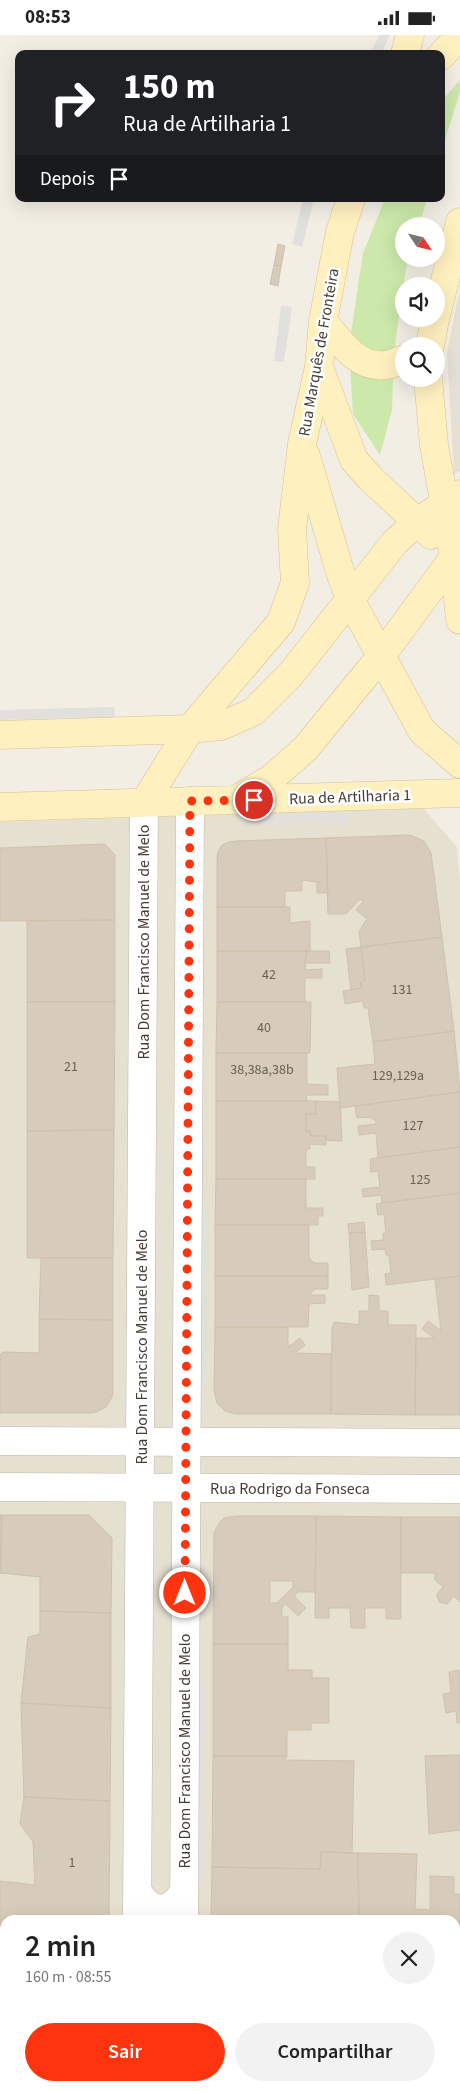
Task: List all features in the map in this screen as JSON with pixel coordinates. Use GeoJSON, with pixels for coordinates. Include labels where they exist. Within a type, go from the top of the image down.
{"type":"FeatureCollection","features":[{"type":"Feature","properties":{"kind":"main road"},"geometry":{"type":"LineString","coordinates":[[406,50],[410,35]]}},
{"type":"Feature","properties":{"kind":"main road"},"geometry":{"type":"LineString","coordinates":[[445,52],[460,35]]}},
{"type":"Feature","properties":{"kind":"main road","name":"Rua Marquês de Fronteira"},"geometry":{"type":"LineString","coordinates":[[350,202],[340,232],[323,321],[319,367],[302,445],[350,599],[422,731],[460,764]]}},
{"type":"Feature","properties":{"kind":"main road"},"geometry":{"type":"LineString","coordinates":[[430,332],[460,222]]}},
{"type":"Feature","properties":{"kind":"main road"},"geometry":{"type":"LineString","coordinates":[[323,321],[349,352],[365,363],[385,365],[395,362]]}},
{"type":"Feature","properties":{"kind":"main road"},"geometry":{"type":"LineString","coordinates":[[319,367],[354,460],[370,478],[417,522],[457,554]]}},
{"type":"Feature","properties":{"kind":"main road"},"geometry":{"type":"LineString","coordinates":[[429,387],[433,438],[452,499],[460,620]]}},
{"type":"Feature","properties":{"kind":"main road"},"geometry":{"type":"LineString","coordinates":[[144,803],[190,729],[281,622],[296,583],[292,529],[302,445]]}},
{"type":"Feature","properties":{"kind":"main road"},"geometry":{"type":"LineString","coordinates":[[0,735],[190,729],[221,726],[253,712],[291,674],[395,542],[417,522],[452,499]]}},
{"type":"Feature","properties":{"kind":"main road"},"geometry":{"type":"LineString","coordinates":[[236,800],[272,778],[305,749],[382,655],[457,554]]}},
{"type":"Feature","properties":{"kind":"main road","name":"Rua de Artilharia 1"},"geometry":{"type":"LineString","coordinates":[[0,807],[460,793]]}},
{"type":"Feature","properties":{"kind":"street","name":"Rua Dom Francisco Manuel de Melo"},"geometry":{"type":"LineString","coordinates":[[184,1915],[190,801]]}},
{"type":"Feature","properties":{"kind":"street","name":"Rua Dom Francisco Manuel de Melo"},"geometry":{"type":"LineString","coordinates":[[137,1915],[144,803]]}},
{"type":"Feature","properties":{"kind":"street"},"geometry":{"type":"LineString","coordinates":[[0,1441],[460,1443]]}},
{"type":"Feature","properties":{"kind":"street","name":"Rua Rodrigo da Fonseca"},"geometry":{"type":"LineString","coordinates":[[0,1487],[460,1489]]}},
{"type":"Feature","properties":{"kind":"street","name":"Rua Dom Francisco Manuel de Melo"},"geometry":{"type":"LineString","coordinates":[[138,1891],[142,1901],[150,1907],[161,1909],[175,1903],[184,1891]]}},
{"type":"Feature","properties":{"kind":"shaded area"},"geometry":{"type":"Polygon","coordinates":[[[379,35],[390,35],[383,50],[372,50],[379,35]]]}},
{"type":"Feature","properties":{"kind":"shaded area"},"geometry":{"type":"Polygon","coordinates":[[[302,202],[313,202],[302,247],[292,244],[302,202]]]}},
{"type":"Feature","properties":{"kind":"shaded area"},"geometry":{"type":"Polygon","coordinates":[[[460,289],[460,471],[454,474],[447,352],[460,289]]]}},
{"type":"Feature","properties":{"kind":"shaded area"},"geometry":{"type":"Polygon","coordinates":[[[281,306],[292,307],[284,362],[274,361],[281,306]]]}},
{"type":"Feature","properties":{"kind":"shaded area"},"geometry":{"type":"Polygon","coordinates":[[[460,317],[460,421],[457,426],[454,364],[460,317]]]}},
{"type":"Feature","properties":{"kind":"shaded area"},"geometry":{"type":"Polygon","coordinates":[[[114,707],[115,717],[0,720],[0,710],[114,707]]]}},
{"type":"Feature","properties":{"kind":"shaded area"},"geometry":{"type":"Polygon","coordinates":[[[423,808],[457,847],[460,879],[460,1915],[0,1915],[0,822],[423,808]]]}},
{"type":"Feature","properties":{"kind":"shaded area"},"geometry":{"type":"Polygon","coordinates":[[[349,812],[348,822],[252,825],[252,815],[349,812]]]}},
{"type":"Feature","properties":{"kind":"shaded area"},"geometry":{"type":"Polygon","coordinates":[[[198,1209],[208,1209],[207,1385],[197,1385],[198,1209]]]}},
{"type":"Feature","properties":{"kind":"shaded area"},"geometry":{"type":"Polygon","coordinates":[[[195,1684],[205,1684],[204,1881],[194,1881],[195,1684]]]}},
{"type":"Feature","properties":{"kind":"green space"},"geometry":{"type":"Polygon","coordinates":[[[460,80],[460,92],[445,140],[445,97],[460,80]]]}},
{"type":"Feature","properties":{"kind":"green space"},"geometry":{"type":"Polygon","coordinates":[[[384,202],[426,202],[422,217],[395,217],[395,267],[407,267],[405,277],[395,277],[395,327],[398,327],[394,351],[392,410],[380,455],[353,414],[349,347],[363,253],[384,202]]]}},
{"type":"Feature","properties":{"kind":"building"},"geometry":{"type":"Polygon","coordinates":[[[278,244],[285,246],[281,266],[274,265],[278,244]]]}},
{"type":"Feature","properties":{"kind":"building"},"geometry":{"type":"Polygon","coordinates":[[[274,265],[281,266],[278,286],[270,284],[274,265]]]}},
{"type":"Feature","properties":{"kind":"building"},"geometry":{"type":"Polygon","coordinates":[[[410,835],[424,841],[431,853],[442,937],[361,947],[359,931],[367,919],[356,910],[364,900],[359,900],[346,914],[328,914],[326,838],[410,835]]]}},
{"type":"Feature","properties":{"kind":"building"},"geometry":{"type":"Polygon","coordinates":[[[326,838],[328,893],[317,893],[317,882],[302,880],[302,891],[285,891],[285,907],[217,907],[217,860],[218,852],[222,845],[237,841],[326,838]]]}},
{"type":"Feature","properties":{"kind":"building"},"geometry":{"type":"Polygon","coordinates":[[[105,844],[115,855],[115,920],[0,921],[0,848],[105,844]]]}},
{"type":"Feature","properties":{"kind":"building"},"geometry":{"type":"Polygon","coordinates":[[[217,907],[290,907],[290,923],[310,921],[310,951],[217,951],[217,907]]]}},
{"type":"Feature","properties":{"kind":"building"},"geometry":{"type":"Polygon","coordinates":[[[115,920],[115,1002],[27,1002],[27,921],[115,920]]]}},
{"type":"Feature","properties":{"kind":"building"},"geometry":{"type":"Polygon","coordinates":[[[442,937],[454,1031],[373,1042],[368,1008],[364,1008],[363,1001],[345,1004],[343,991],[361,988],[361,982],[365,981],[361,947],[442,937]]]}},
{"type":"Feature","properties":{"kind":"building"},"geometry":{"type":"Polygon","coordinates":[[[361,947],[365,981],[361,982],[361,988],[351,990],[346,949],[361,947]]]}},
{"type":"Feature","properties":{"kind":"building"},"geometry":{"type":"Polygon","coordinates":[[[217,951],[307,951],[305,970],[322,969],[322,978],[305,978],[305,1002],[217,1002],[217,951]]]}},
{"type":"Feature","properties":{"kind":"building"},"geometry":{"type":"Polygon","coordinates":[[[307,951],[329,951],[330,963],[304,963],[307,951]]]}},
{"type":"Feature","properties":{"kind":"building"},"geometry":{"type":"Polygon","coordinates":[[[27,1002],[115,1002],[114,1130],[27,1131],[27,1002]]]}},
{"type":"Feature","properties":{"kind":"building"},"geometry":{"type":"Polygon","coordinates":[[[217,1002],[311,1002],[310,1053],[216,1053],[217,1002]]]}},
{"type":"Feature","properties":{"kind":"building"},"geometry":{"type":"Polygon","coordinates":[[[454,1031],[460,1092],[340,1108],[337,1068],[375,1064],[373,1042],[454,1031]]]}},
{"type":"Feature","properties":{"kind":"building"},"geometry":{"type":"Polygon","coordinates":[[[216,1053],[307,1053],[307,1084],[328,1085],[328,1095],[306,1095],[307,1101],[216,1101],[216,1053]]]}},
{"type":"Feature","properties":{"kind":"building"},"geometry":{"type":"Polygon","coordinates":[[[460,1092],[460,1147],[378,1158],[376,1133],[359,1135],[358,1126],[376,1124],[376,1121],[370,1117],[357,1118],[355,1106],[460,1092]]]}},
{"type":"Feature","properties":{"kind":"building"},"geometry":{"type":"Polygon","coordinates":[[[216,1101],[315,1101],[316,1114],[306,1114],[306,1131],[310,1131],[311,1136],[326,1136],[326,1145],[310,1144],[310,1149],[306,1149],[306,1167],[315,1167],[315,1179],[216,1179],[216,1101]]]}},
{"type":"Feature","properties":{"kind":"building"},"geometry":{"type":"Polygon","coordinates":[[[315,1101],[340,1102],[342,1141],[326,1140],[326,1136],[311,1136],[310,1131],[306,1131],[306,1114],[316,1114],[315,1101]]]}},
{"type":"Feature","properties":{"kind":"building"},"geometry":{"type":"Polygon","coordinates":[[[114,1130],[113,1258],[27,1258],[27,1131],[114,1130]]]}},
{"type":"Feature","properties":{"kind":"building"},"geometry":{"type":"Polygon","coordinates":[[[460,1147],[460,1193],[382,1203],[381,1195],[363,1197],[362,1189],[380,1187],[378,1171],[371,1172],[370,1159],[460,1147]]]}},
{"type":"Feature","properties":{"kind":"building"},"geometry":{"type":"Polygon","coordinates":[[[216,1179],[306,1179],[306,1208],[323,1208],[323,1216],[318,1216],[318,1225],[215,1225],[216,1179]]]}},
{"type":"Feature","properties":{"kind":"building"},"geometry":{"type":"Polygon","coordinates":[[[460,1193],[460,1276],[386,1285],[385,1274],[391,1273],[389,1255],[386,1255],[385,1249],[372,1250],[371,1241],[383,1240],[383,1233],[386,1233],[384,1214],[378,1215],[376,1204],[460,1193]]]}},
{"type":"Feature","properties":{"kind":"building"},"geometry":{"type":"Polygon","coordinates":[[[364,1222],[365,1232],[349,1233],[348,1224],[364,1222]]]}},
{"type":"Feature","properties":{"kind":"building"},"geometry":{"type":"Polygon","coordinates":[[[215,1225],[309,1225],[309,1258],[314,1263],[328,1263],[328,1276],[215,1276],[215,1225]]]}},
{"type":"Feature","properties":{"kind":"building"},"geometry":{"type":"Polygon","coordinates":[[[365,1232],[369,1287],[352,1290],[349,1233],[365,1232]]]}},
{"type":"Feature","properties":{"kind":"building"},"geometry":{"type":"Polygon","coordinates":[[[41,1258],[113,1258],[113,1320],[39,1319],[41,1258]]]}},
{"type":"Feature","properties":{"kind":"building"},"geometry":{"type":"Polygon","coordinates":[[[215,1276],[328,1276],[328,1289],[315,1289],[309,1295],[325,1295],[325,1303],[309,1304],[308,1327],[215,1327],[215,1276]]]}},
{"type":"Feature","properties":{"kind":"building"},"geometry":{"type":"Polygon","coordinates":[[[460,1276],[460,1415],[415,1415],[416,1338],[434,1338],[422,1329],[428,1321],[441,1331],[435,1279],[460,1276]]]}},
{"type":"Feature","properties":{"kind":"building"},"geometry":{"type":"Polygon","coordinates":[[[369,1295],[379,1296],[379,1311],[388,1311],[388,1325],[416,1325],[415,1415],[331,1414],[332,1327],[335,1322],[359,1325],[359,1311],[369,1311],[369,1295]]]}},
{"type":"Feature","properties":{"kind":"building"},"geometry":{"type":"Polygon","coordinates":[[[39,1319],[113,1320],[113,1391],[106,1407],[90,1413],[0,1413],[0,1355],[3,1352],[39,1353],[39,1319]]]}},
{"type":"Feature","properties":{"kind":"building"},"geometry":{"type":"Polygon","coordinates":[[[215,1327],[288,1327],[288,1347],[300,1338],[305,1345],[295,1353],[331,1354],[331,1414],[236,1414],[225,1411],[217,1403],[214,1391],[215,1327]]]}},
{"type":"Feature","properties":{"kind":"building"},"geometry":{"type":"Polygon","coordinates":[[[0,1515],[2,1515],[0,1574],[0,1515]]]}},
{"type":"Feature","properties":{"kind":"building"},"geometry":{"type":"Polygon","coordinates":[[[2,1515],[89,1515],[112,1538],[111,1613],[40,1611],[40,1577],[1,1573],[2,1515]]]}},
{"type":"Feature","properties":{"kind":"building"},"geometry":{"type":"Polygon","coordinates":[[[236,1516],[316,1516],[315,1592],[298,1592],[294,1596],[306,1608],[298,1616],[286,1604],[282,1607],[282,1617],[288,1617],[288,1644],[213,1644],[214,1532],[224,1518],[236,1516]],[[270,1581],[270,1603],[277,1603],[293,1587],[293,1581],[270,1581]]]}},
{"type":"Feature","properties":{"kind":"building"},"geometry":{"type":"Polygon","coordinates":[[[316,1516],[401,1517],[401,1619],[386,1619],[386,1608],[365,1608],[365,1628],[351,1628],[350,1608],[329,1608],[329,1618],[315,1618],[316,1516]]]}},
{"type":"Feature","properties":{"kind":"building"},"geometry":{"type":"Polygon","coordinates":[[[401,1517],[460,1517],[460,1602],[454,1596],[447,1604],[439,1602],[437,1594],[443,1587],[435,1580],[435,1573],[401,1573],[401,1517]]]}},
{"type":"Feature","properties":{"kind":"building"},"geometry":{"type":"Polygon","coordinates":[[[40,1611],[111,1613],[111,1708],[21,1703],[28,1637],[40,1634],[40,1611]]]}},
{"type":"Feature","properties":{"kind":"building"},"geometry":{"type":"Polygon","coordinates":[[[213,1644],[288,1644],[288,1670],[312,1670],[312,1678],[329,1678],[329,1723],[311,1723],[311,1730],[287,1730],[287,1756],[213,1756],[213,1644]]]}},
{"type":"Feature","properties":{"kind":"building"},"geometry":{"type":"Polygon","coordinates":[[[460,1670],[460,1723],[457,1723],[456,1711],[446,1713],[443,1694],[451,1693],[449,1672],[460,1670]]]}},
{"type":"Feature","properties":{"kind":"building"},"geometry":{"type":"Polygon","coordinates":[[[21,1703],[111,1708],[110,1801],[24,1797],[21,1703]]]}},
{"type":"Feature","properties":{"kind":"building"},"geometry":{"type":"Polygon","coordinates":[[[460,1755],[460,1830],[429,1834],[425,1756],[460,1755]]]}},
{"type":"Feature","properties":{"kind":"building"},"geometry":{"type":"Polygon","coordinates":[[[213,1756],[287,1756],[284,1760],[354,1761],[352,1853],[321,1852],[320,1869],[212,1867],[213,1756]]]}},
{"type":"Feature","properties":{"kind":"building"},"geometry":{"type":"Polygon","coordinates":[[[24,1797],[110,1801],[109,1915],[0,1915],[0,1881],[35,1885],[33,1842],[20,1824],[24,1797]]]}},
{"type":"Feature","properties":{"kind":"building"},"geometry":{"type":"Polygon","coordinates":[[[321,1852],[358,1853],[359,1915],[211,1915],[212,1867],[320,1869],[321,1852]]]}},
{"type":"Feature","properties":{"kind":"building"},"geometry":{"type":"Polygon","coordinates":[[[358,1853],[417,1854],[415,1909],[430,1910],[430,1876],[454,1877],[454,1894],[460,1894],[460,1915],[359,1915],[358,1853]]]}},
{"type":"Feature","properties":{"kind":"route"},"geometry":{"type":"LineString","coordinates":[[185,1593],[190,801],[254,800]]}}]}
